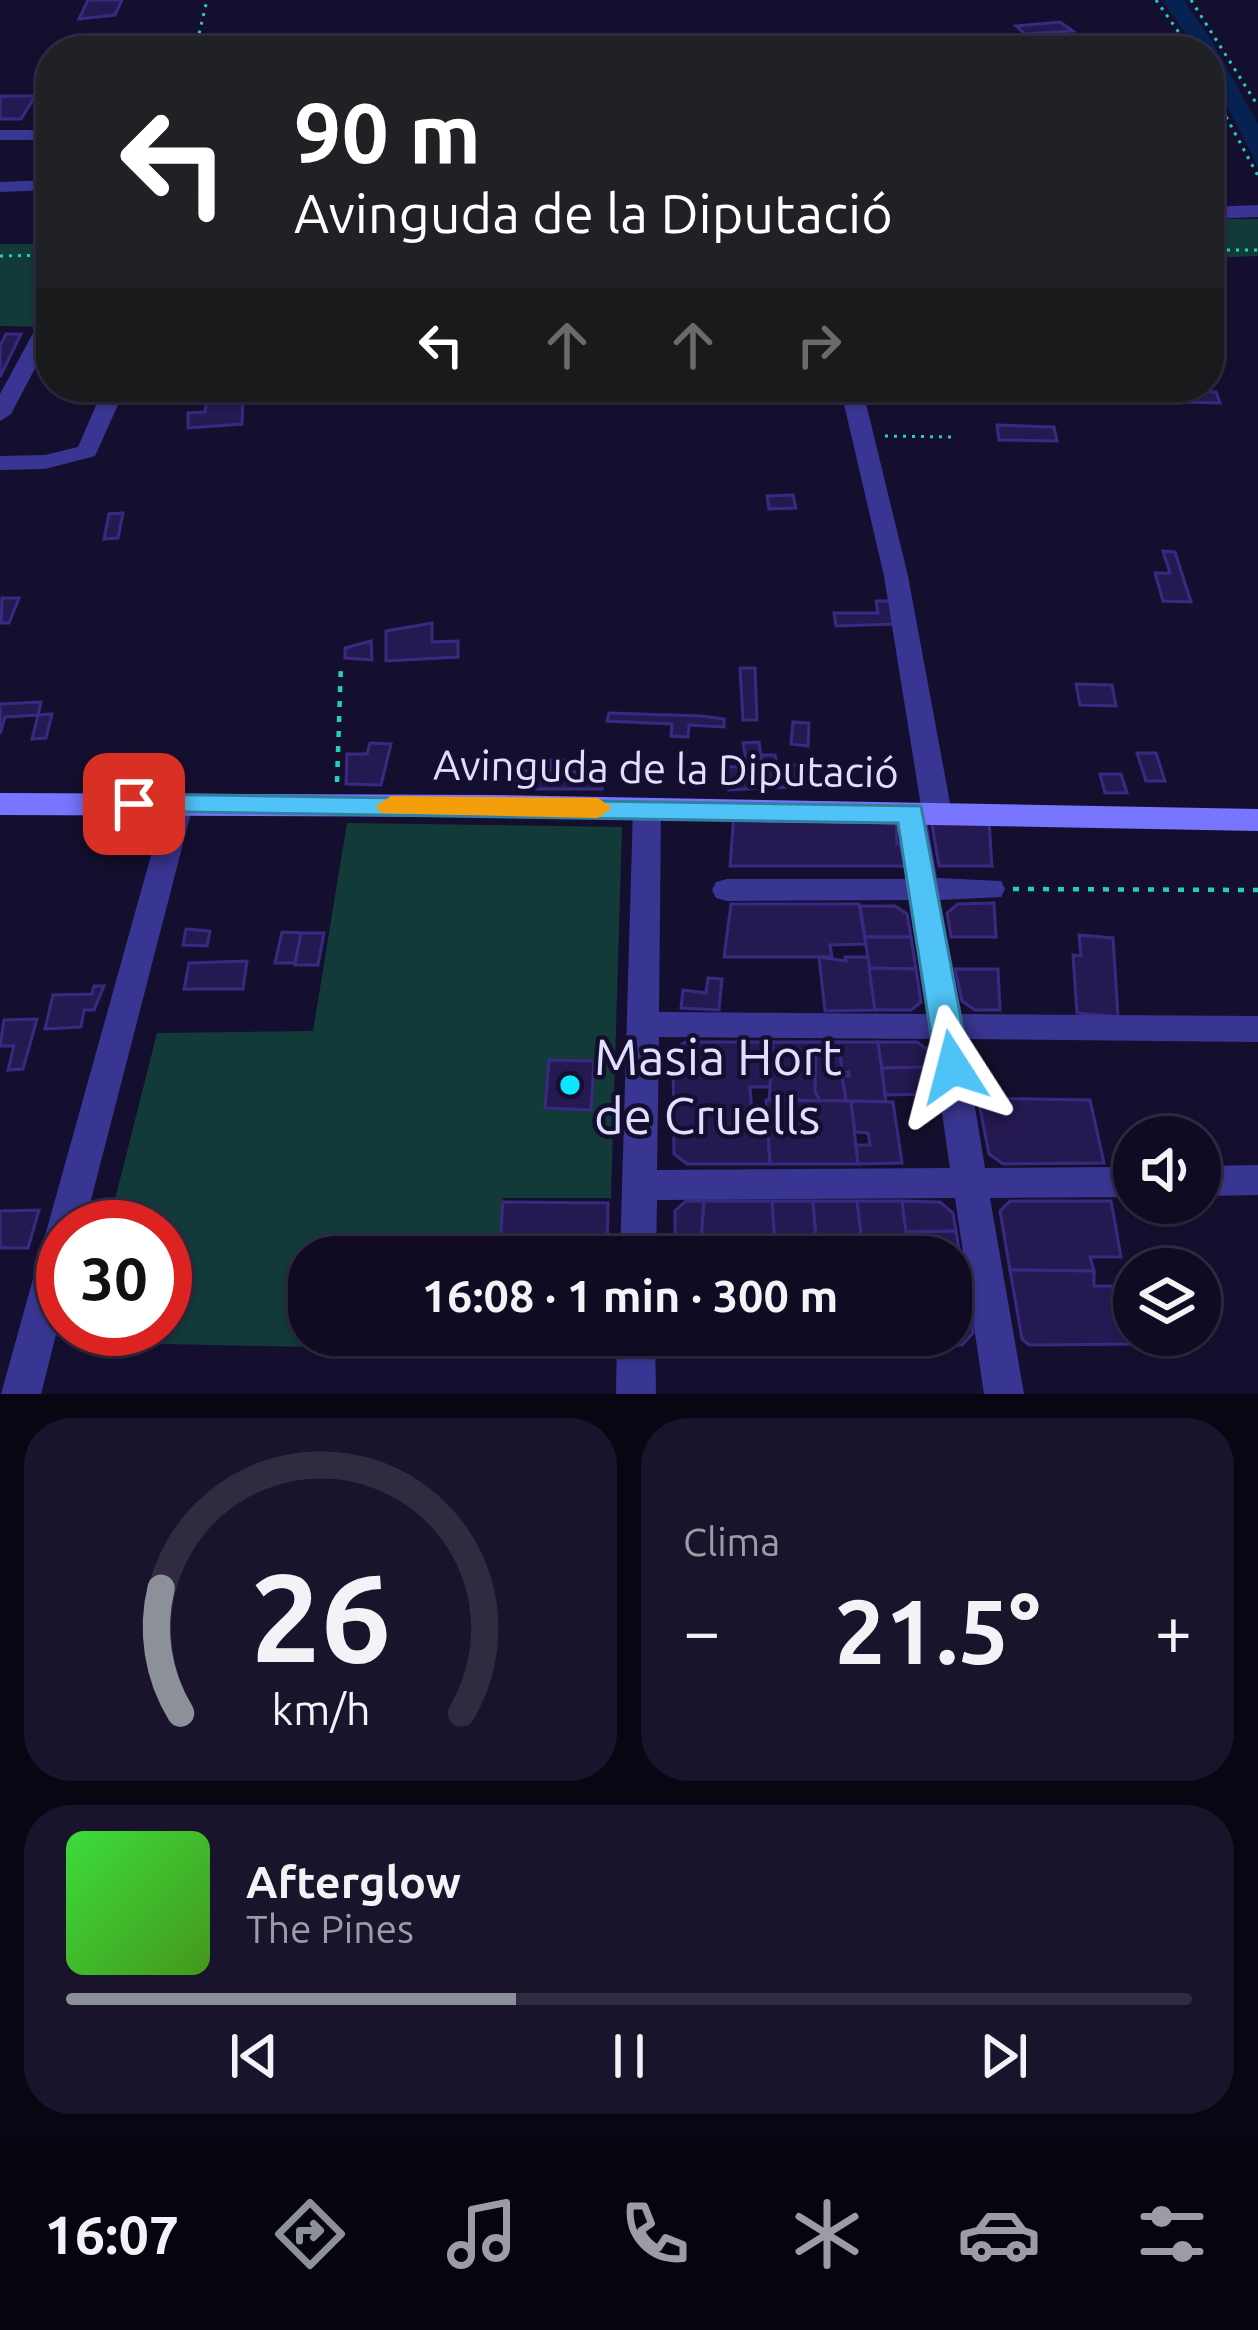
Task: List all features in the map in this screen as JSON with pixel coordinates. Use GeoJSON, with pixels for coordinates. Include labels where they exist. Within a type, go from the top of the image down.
{"type":"FeatureCollection","features":[{"type":"Feature","properties":{"kind":"street"},"geometry":{"type":"LineString","coordinates":[[0,136],[36,135]]}},
{"type":"Feature","properties":{"kind":"street"},"geometry":{"type":"LineString","coordinates":[[0,187],[36,186]]}},
{"type":"Feature","properties":{"kind":"street"},"geometry":{"type":"LineString","coordinates":[[1224,212],[1258,211]]}},
{"type":"Feature","properties":{"kind":"street"},"geometry":{"type":"LineString","coordinates":[[1224,226],[1258,226]]}},
{"type":"Feature","properties":{"kind":"street"},"geometry":{"type":"LineString","coordinates":[[0,414],[36,346]]}},
{"type":"Feature","properties":{"kind":"street"},"geometry":{"type":"LineString","coordinates":[[0,463],[45,462],[87,452],[109,402]]}},
{"type":"Feature","properties":{"kind":"street"},"geometry":{"type":"LineString","coordinates":[[855,402],[896,577],[924,814],[923,889],[1004,1394]]}},
{"type":"Feature","properties":{"kind":"street","name":"Avinguda de la Diputació"},"geometry":{"type":"LineString","coordinates":[[0,804],[1258,820]]}},
{"type":"Feature","properties":{"kind":"street"},"geometry":{"type":"LineString","coordinates":[[72,1200],[179,805]]}},
{"type":"Feature","properties":{"kind":"street"},"geometry":{"type":"LineString","coordinates":[[638,1236],[647,809]]}},
{"type":"Feature","properties":{"kind":"street"},"geometry":{"type":"LineString","coordinates":[[727,890],[990,889]]}},
{"type":"Feature","properties":{"kind":"street"},"geometry":{"type":"LineString","coordinates":[[640,1024],[1258,1029]]}},
{"type":"Feature","properties":{"kind":"street"},"geometry":{"type":"LineString","coordinates":[[1221,1181],[1258,1180]]}},
{"type":"Feature","properties":{"kind":"street"},"geometry":{"type":"LineString","coordinates":[[639,1185],[1113,1181]]}},
{"type":"Feature","properties":{"kind":"street"},"geometry":{"type":"LineString","coordinates":[[21,1394],[36,1338]]}},
{"type":"Feature","properties":{"kind":"street"},"geometry":{"type":"LineString","coordinates":[[636,1394],[637,1356]]}},
{"type":"Feature","properties":{"kind":"path"},"geometry":{"type":"LineString","coordinates":[[199,36],[207,0]]}},
{"type":"Feature","properties":{"kind":"path"},"geometry":{"type":"LineString","coordinates":[[1156,0],[1181,36]]}},
{"type":"Feature","properties":{"kind":"path"},"geometry":{"type":"LineString","coordinates":[[1191,0],[1214,36]]}},
{"type":"Feature","properties":{"kind":"path"},"geometry":{"type":"LineString","coordinates":[[1224,52],[1258,106]]}},
{"type":"Feature","properties":{"kind":"path"},"geometry":{"type":"LineString","coordinates":[[1224,113],[1258,176]]}},
{"type":"Feature","properties":{"kind":"path"},"geometry":{"type":"LineString","coordinates":[[1224,250],[1258,250]]}},
{"type":"Feature","properties":{"kind":"path"},"geometry":{"type":"LineString","coordinates":[[0,256],[36,255]]}},
{"type":"Feature","properties":{"kind":"path"},"geometry":{"type":"LineString","coordinates":[[864,436],[951,437]]}},
{"type":"Feature","properties":{"kind":"path"},"geometry":{"type":"LineString","coordinates":[[334,805],[340,664]]}},
{"type":"Feature","properties":{"kind":"path"},"geometry":{"type":"LineString","coordinates":[[990,889],[1258,890]]}},
{"type":"Feature","properties":{"kind":"green space"},"geometry":{"type":"Polygon","coordinates":[[[1224,219],[1258,219],[1258,256],[1224,257],[1224,219]]]}},
{"type":"Feature","properties":{"kind":"green space"},"geometry":{"type":"Polygon","coordinates":[[[0,244],[36,244],[36,327],[0,326],[0,244]]]}},
{"type":"Feature","properties":{"kind":"green space"},"geometry":{"type":"Polygon","coordinates":[[[347,823],[622,827],[611,1198],[503,1198],[499,1236],[288,1236],[288,1347],[192,1344],[192,1200],[115,1200],[157,1033],[313,1031],[347,823]]]}},
{"type":"Feature","properties":{"kind":"water"},"geometry":{"type":"Polygon","coordinates":[[[1162,0],[1184,0],[1209,36],[1187,36],[1162,0]]]}},
{"type":"Feature","properties":{"kind":"water"},"geometry":{"type":"Polygon","coordinates":[[[1224,63],[1258,124],[1258,167],[1224,100],[1224,63]]]}},
{"type":"Feature","properties":{"kind":"building"},"geometry":{"type":"Polygon","coordinates":[[[88,0],[122,0],[115,15],[79,19],[88,0]]]}},
{"type":"Feature","properties":{"kind":"building"},"geometry":{"type":"Polygon","coordinates":[[[1060,22],[1073,31],[1025,34],[1016,26],[1060,22]]]}},
{"type":"Feature","properties":{"kind":"building"},"geometry":{"type":"Polygon","coordinates":[[[0,96],[35,96],[21,119],[0,119],[0,96]]]}},
{"type":"Feature","properties":{"kind":"building"},"geometry":{"type":"Polygon","coordinates":[[[6,334],[21,334],[0,377],[0,346],[6,334]]]}},
{"type":"Feature","properties":{"kind":"building"},"geometry":{"type":"Polygon","coordinates":[[[243,402],[242,424],[188,428],[188,413],[205,412],[206,404],[243,402]]]}},
{"type":"Feature","properties":{"kind":"building"},"geometry":{"type":"Polygon","coordinates":[[[997,425],[1054,427],[1057,441],[999,440],[997,425]]]}},
{"type":"Feature","properties":{"kind":"building"},"geometry":{"type":"Polygon","coordinates":[[[793,495],[796,508],[769,509],[767,496],[793,495]]]}},
{"type":"Feature","properties":{"kind":"building"},"geometry":{"type":"Polygon","coordinates":[[[123,513],[118,538],[104,539],[109,514],[123,513]]]}},
{"type":"Feature","properties":{"kind":"building"},"geometry":{"type":"Polygon","coordinates":[[[1163,551],[1175,552],[1191,602],[1163,601],[1155,573],[1170,573],[1163,551]]]}},
{"type":"Feature","properties":{"kind":"building"},"geometry":{"type":"Polygon","coordinates":[[[2,598],[19,598],[9,623],[1,623],[2,598]]]}},
{"type":"Feature","properties":{"kind":"building"},"geometry":{"type":"Polygon","coordinates":[[[876,601],[892,601],[897,624],[836,626],[834,613],[878,613],[876,601]]]}},
{"type":"Feature","properties":{"kind":"building"},"geometry":{"type":"Polygon","coordinates":[[[432,623],[432,642],[458,641],[458,657],[386,661],[386,631],[432,623]]]}},
{"type":"Feature","properties":{"kind":"building"},"geometry":{"type":"Polygon","coordinates":[[[371,641],[372,660],[345,658],[345,648],[371,641]]]}},
{"type":"Feature","properties":{"kind":"building"},"geometry":{"type":"Polygon","coordinates":[[[740,668],[755,668],[757,720],[743,720],[740,668]]]}},
{"type":"Feature","properties":{"kind":"building"},"geometry":{"type":"Polygon","coordinates":[[[1076,684],[1112,685],[1116,706],[1080,705],[1076,684]]]}},
{"type":"Feature","properties":{"kind":"building"},"geometry":{"type":"Polygon","coordinates":[[[41,702],[38,715],[5,717],[0,734],[0,704],[41,702]]]}},
{"type":"Feature","properties":{"kind":"building"},"geometry":{"type":"Polygon","coordinates":[[[609,713],[702,716],[724,719],[724,727],[689,725],[688,737],[671,736],[672,724],[607,721],[609,713]]]}},
{"type":"Feature","properties":{"kind":"building"},"geometry":{"type":"Polygon","coordinates":[[[52,714],[46,738],[32,739],[38,715],[52,714]]]}},
{"type":"Feature","properties":{"kind":"building"},"geometry":{"type":"Polygon","coordinates":[[[793,722],[809,723],[808,746],[791,744],[793,722]]]}},
{"type":"Feature","properties":{"kind":"building"},"geometry":{"type":"Polygon","coordinates":[[[759,742],[762,765],[747,765],[743,743],[759,742]]]}},
{"type":"Feature","properties":{"kind":"building"},"geometry":{"type":"Polygon","coordinates":[[[370,743],[391,744],[381,785],[346,784],[347,754],[367,754],[370,743]]]}},
{"type":"Feature","properties":{"kind":"building"},"geometry":{"type":"Polygon","coordinates":[[[1137,753],[1156,753],[1165,781],[1146,781],[1137,753]]]}},
{"type":"Feature","properties":{"kind":"building"},"geometry":{"type":"Polygon","coordinates":[[[761,755],[775,755],[777,765],[799,765],[803,787],[766,788],[761,755]]]}},
{"type":"Feature","properties":{"kind":"building"},"geometry":{"type":"Polygon","coordinates":[[[551,760],[566,760],[566,772],[603,771],[602,789],[515,789],[515,771],[551,770],[551,760]]]}},
{"type":"Feature","properties":{"kind":"building"},"geometry":{"type":"Polygon","coordinates":[[[762,766],[766,788],[729,790],[726,767],[762,766]]]}},
{"type":"Feature","properties":{"kind":"building"},"geometry":{"type":"Polygon","coordinates":[[[1100,774],[1121,774],[1127,793],[1105,793],[1100,774]]]}},
{"type":"Feature","properties":{"kind":"building"},"geometry":{"type":"Polygon","coordinates":[[[734,813],[896,813],[897,844],[901,844],[905,866],[730,866],[734,813]]]}},
{"type":"Feature","properties":{"kind":"building"},"geometry":{"type":"Polygon","coordinates":[[[931,819],[989,820],[992,866],[939,866],[931,819]]]}},
{"type":"Feature","properties":{"kind":"building"},"geometry":{"type":"Polygon","coordinates":[[[994,903],[996,937],[951,937],[947,913],[958,904],[994,903]]]}},
{"type":"Feature","properties":{"kind":"building"},"geometry":{"type":"Polygon","coordinates":[[[731,904],[859,904],[866,944],[830,945],[832,957],[724,957],[731,904]]]}},
{"type":"Feature","properties":{"kind":"building"},"geometry":{"type":"Polygon","coordinates":[[[860,906],[895,906],[907,914],[911,937],[865,937],[860,906]]]}},
{"type":"Feature","properties":{"kind":"building"},"geometry":{"type":"Polygon","coordinates":[[[186,929],[210,931],[207,946],[183,945],[186,929]]]}},
{"type":"Feature","properties":{"kind":"building"},"geometry":{"type":"Polygon","coordinates":[[[282,932],[301,933],[295,963],[275,963],[282,932]]]}},
{"type":"Feature","properties":{"kind":"building"},"geometry":{"type":"Polygon","coordinates":[[[301,933],[324,933],[318,965],[295,965],[301,933]]]}},
{"type":"Feature","properties":{"kind":"building"},"geometry":{"type":"Polygon","coordinates":[[[1079,935],[1113,938],[1118,1017],[1077,1013],[1073,955],[1081,956],[1079,935]]]}},
{"type":"Feature","properties":{"kind":"building"},"geometry":{"type":"Polygon","coordinates":[[[865,937],[911,937],[916,969],[869,968],[865,937]]]}},
{"type":"Feature","properties":{"kind":"building"},"geometry":{"type":"Polygon","coordinates":[[[819,957],[846,961],[845,957],[868,957],[875,1010],[825,1011],[819,957]]]}},
{"type":"Feature","properties":{"kind":"building"},"geometry":{"type":"Polygon","coordinates":[[[247,961],[243,989],[184,989],[189,963],[247,961]]]}},
{"type":"Feature","properties":{"kind":"building"},"geometry":{"type":"Polygon","coordinates":[[[869,968],[916,969],[921,1002],[911,1010],[875,1010],[869,968]]]}},
{"type":"Feature","properties":{"kind":"building"},"geometry":{"type":"Polygon","coordinates":[[[955,969],[998,969],[1000,1010],[975,1010],[962,1001],[955,969]]]}},
{"type":"Feature","properties":{"kind":"building"},"geometry":{"type":"Polygon","coordinates":[[[708,978],[722,979],[719,1010],[681,1008],[683,990],[706,993],[708,978]]]}},
{"type":"Feature","properties":{"kind":"building"},"geometry":{"type":"Polygon","coordinates":[[[94,986],[104,986],[94,1010],[84,1010],[81,1027],[45,1029],[53,995],[92,994],[94,986]]]}},
{"type":"Feature","properties":{"kind":"building"},"geometry":{"type":"Polygon","coordinates":[[[37,1019],[23,1069],[8,1070],[14,1046],[0,1046],[4,1020],[37,1019]]]}},
{"type":"Feature","properties":{"kind":"building"},"geometry":{"type":"Polygon","coordinates":[[[685,1042],[773,1042],[770,1087],[750,1087],[752,1115],[767,1115],[770,1164],[687,1164],[674,1154],[673,1051],[685,1042]]]}},
{"type":"Feature","properties":{"kind":"building"},"geometry":{"type":"Polygon","coordinates":[[[773,1042],[816,1042],[815,1091],[820,1101],[769,1100],[773,1042]]]}},
{"type":"Feature","properties":{"kind":"building"},"geometry":{"type":"Polygon","coordinates":[[[816,1042],[839,1042],[846,1101],[820,1101],[815,1091],[816,1042]]]}},
{"type":"Feature","properties":{"kind":"building"},"geometry":{"type":"Polygon","coordinates":[[[839,1042],[878,1042],[886,1102],[846,1101],[842,1075],[849,1076],[849,1072],[842,1072],[839,1042]]]}},
{"type":"Feature","properties":{"kind":"building"},"geometry":{"type":"Polygon","coordinates":[[[878,1042],[917,1042],[928,1050],[931,1067],[882,1068],[878,1042]]]}},
{"type":"Feature","properties":{"kind":"building","name":"Masia Hort de Cruells"},"geometry":{"type":"Polygon","coordinates":[[[549,1060],[594,1061],[591,1110],[545,1108],[549,1060]]]}},
{"type":"Feature","properties":{"kind":"building"},"geometry":{"type":"Polygon","coordinates":[[[882,1068],[936,1070],[935,1094],[885,1095],[882,1068]]]}},
{"type":"Feature","properties":{"kind":"building"},"geometry":{"type":"Polygon","coordinates":[[[978,1098],[1090,1100],[1104,1163],[1003,1164],[989,1154],[978,1098]]]}},
{"type":"Feature","properties":{"kind":"building"},"geometry":{"type":"Polygon","coordinates":[[[766,1100],[851,1101],[858,1164],[770,1164],[766,1100]]]}},
{"type":"Feature","properties":{"kind":"building"},"geometry":{"type":"Polygon","coordinates":[[[851,1101],[893,1102],[902,1163],[858,1164],[856,1145],[870,1145],[868,1133],[855,1132],[851,1101]]]}},
{"type":"Feature","properties":{"kind":"building"},"geometry":{"type":"Polygon","coordinates":[[[686,1201],[704,1201],[702,1236],[675,1236],[675,1211],[686,1201]]]}},
{"type":"Feature","properties":{"kind":"building"},"geometry":{"type":"Polygon","coordinates":[[[704,1201],[772,1201],[774,1236],[702,1236],[704,1201]]]}},
{"type":"Feature","properties":{"kind":"building"},"geometry":{"type":"Polygon","coordinates":[[[772,1201],[813,1201],[816,1236],[774,1236],[772,1201]]]}},
{"type":"Feature","properties":{"kind":"building"},"geometry":{"type":"Polygon","coordinates":[[[813,1201],[857,1201],[861,1236],[816,1236],[813,1201]]]}},
{"type":"Feature","properties":{"kind":"building"},"geometry":{"type":"Polygon","coordinates":[[[857,1201],[902,1201],[907,1236],[861,1236],[857,1201]]]}},
{"type":"Feature","properties":{"kind":"building"},"geometry":{"type":"Polygon","coordinates":[[[902,1201],[940,1202],[953,1213],[956,1231],[906,1232],[902,1201]]]}},
{"type":"Feature","properties":{"kind":"building"},"geometry":{"type":"Polygon","coordinates":[[[1010,1201],[1111,1201],[1119,1248],[1113,1248],[1113,1257],[1090,1257],[1094,1271],[1010,1270],[1000,1211],[1010,1201]]]}},
{"type":"Feature","properties":{"kind":"building"},"geometry":{"type":"Polygon","coordinates":[[[503,1202],[608,1203],[607,1236],[501,1236],[503,1202]]]}},
{"type":"Feature","properties":{"kind":"building"},"geometry":{"type":"Polygon","coordinates":[[[36,1210],[28,1248],[0,1248],[0,1211],[36,1210]]]}},
{"type":"Feature","properties":{"kind":"building"},"geometry":{"type":"Polygon","coordinates":[[[956,1231],[957,1236],[907,1236],[906,1232],[956,1231]]]}},
{"type":"Feature","properties":{"kind":"building"},"geometry":{"type":"Polygon","coordinates":[[[1010,1270],[1094,1271],[1094,1286],[1113,1286],[1113,1344],[1029,1345],[1022,1339],[1010,1270]]]}},
{"type":"Feature","properties":{"kind":"slow traffic"},"geometry":{"type":"LineString","coordinates":[[391,806],[598,808]]}},
{"type":"Feature","properties":{"kind":"place","name":"Masia Hort de Cruells"},"geometry":{"type":"Point","coordinates":[570,1085]}},
{"type":"Feature","properties":{"kind":"route"},"geometry":{"type":"LineString","coordinates":[[134,804],[911,813],[953,1067]]}}]}
